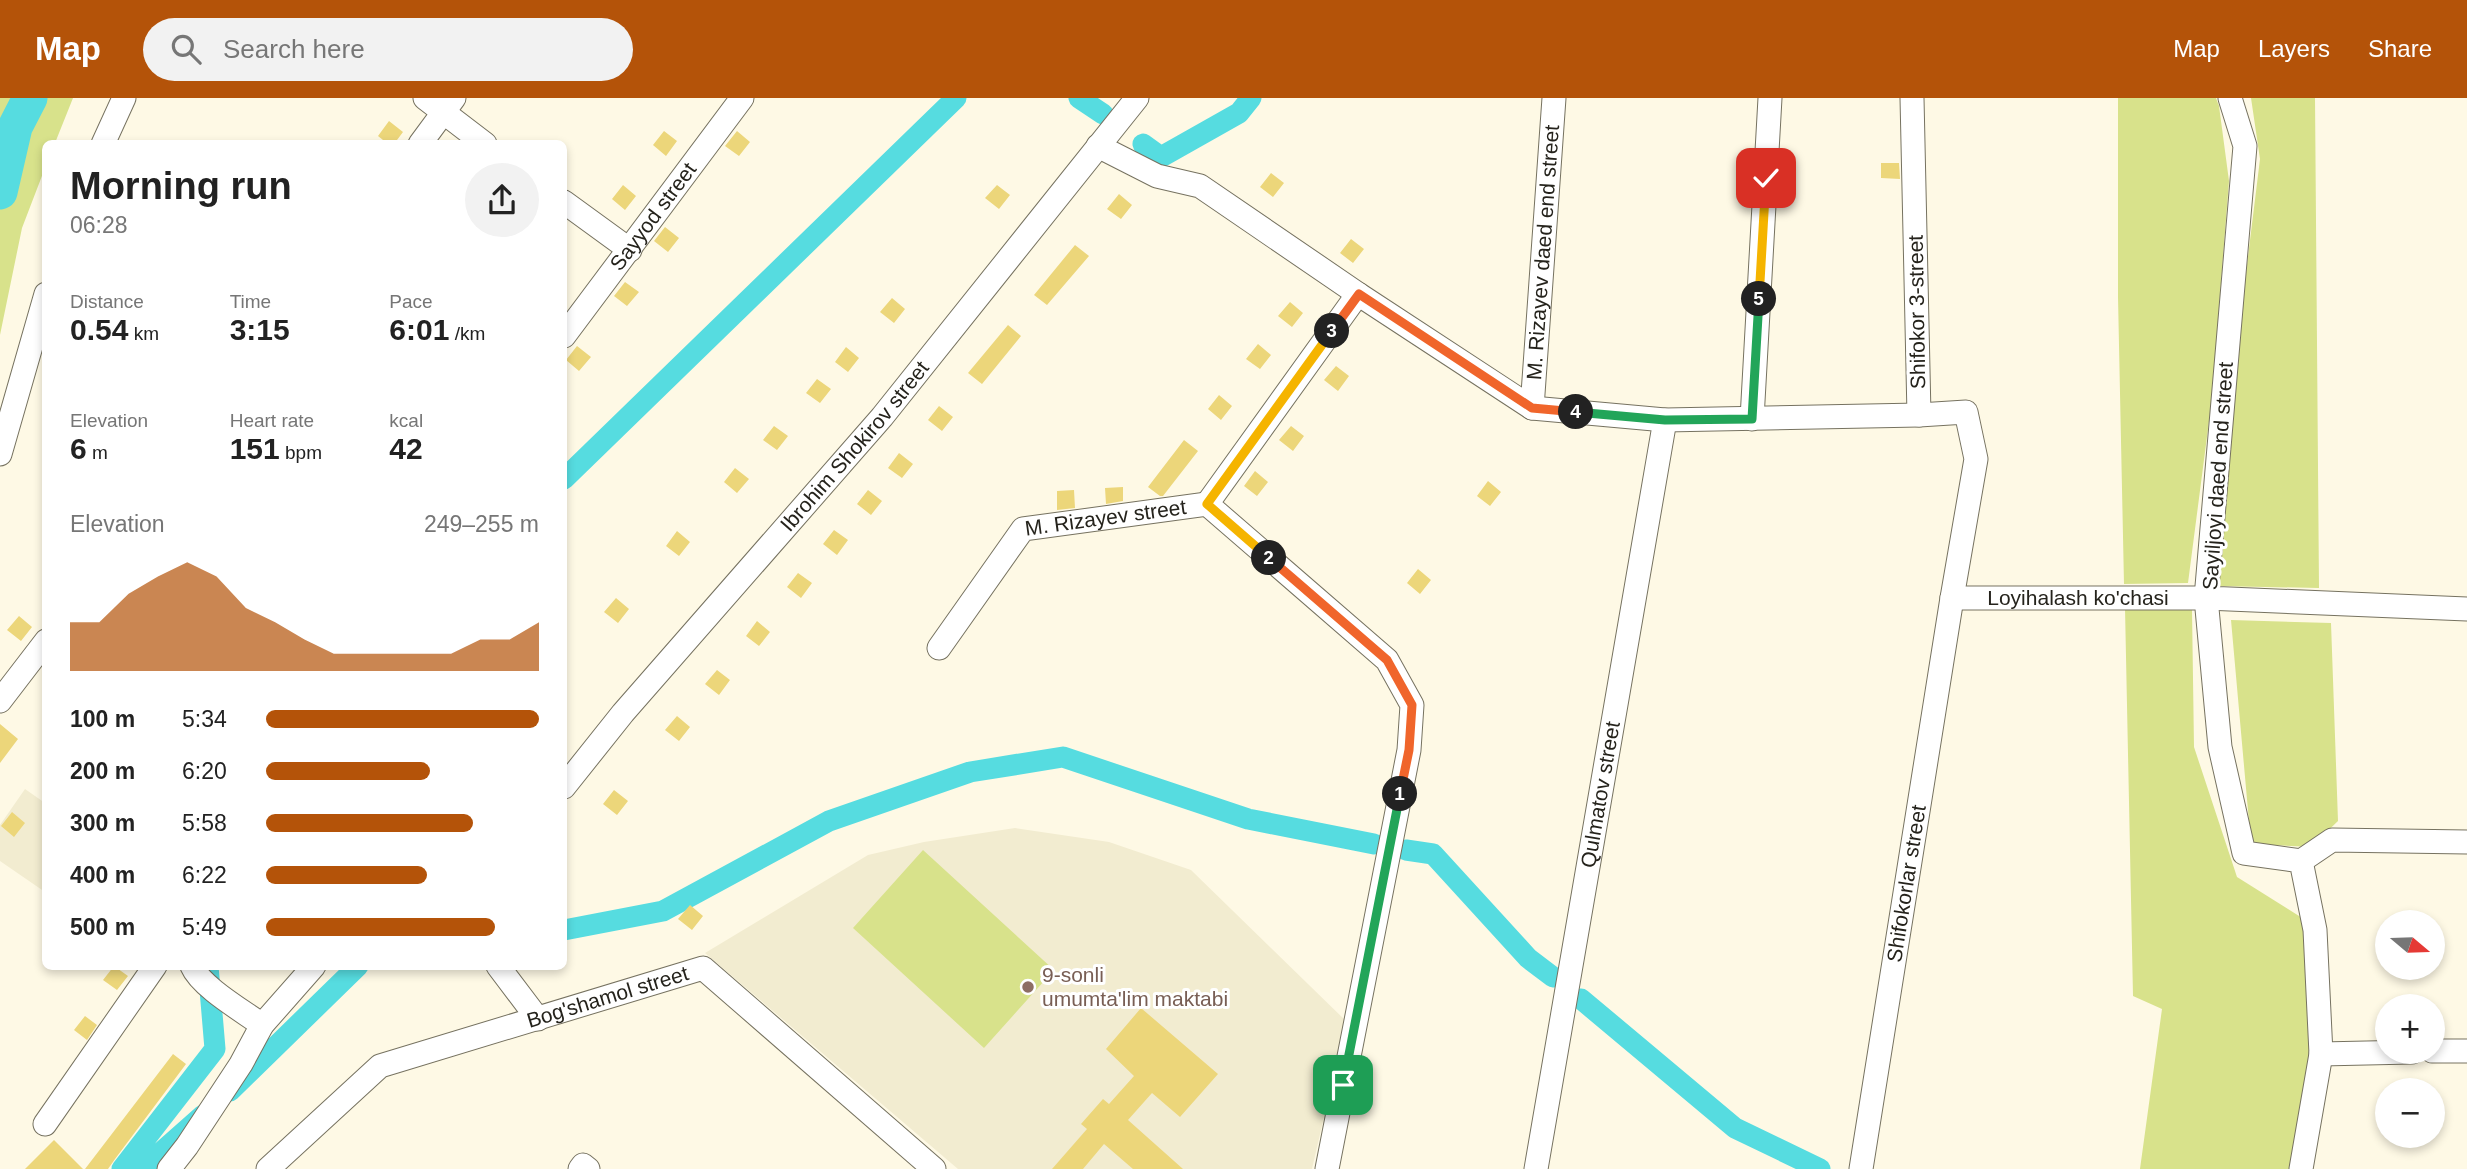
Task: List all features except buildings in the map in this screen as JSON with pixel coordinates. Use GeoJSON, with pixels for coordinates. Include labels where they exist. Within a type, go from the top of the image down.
{"type":"FeatureCollection","features":[{"type":"Feature","properties":{"kind":"street"},"geometry":{"type":"LineString","coordinates":[[105,140],[124,98]]}},
{"type":"Feature","properties":{"kind":"street"},"geometry":{"type":"LineString","coordinates":[[425,98],[448,105],[481,140]]}},
{"type":"Feature","properties":{"kind":"street","name":"Sayyod street"},"geometry":{"type":"LineString","coordinates":[[567,332],[742,98]]}},
{"type":"Feature","properties":{"kind":"street","name":"Ibrohim Shokirov street"},"geometry":{"type":"LineString","coordinates":[[567,783],[623,713],[882,418],[1137,98]]}},
{"type":"Feature","properties":{"kind":"street","name":"M. Rizayev daed end street"},"geometry":{"type":"LineString","coordinates":[[1532,408],[1554,98]]}},
{"type":"Feature","properties":{"kind":"street"},"geometry":{"type":"LineString","coordinates":[[1752,419],[1770,98]]}},
{"type":"Feature","properties":{"kind":"street","name":"Shifokor 3-street"},"geometry":{"type":"LineString","coordinates":[[1912,98],[1919,415],[1966,412],[1976,459],[1952,598]]}},
{"type":"Feature","properties":{"kind":"street","name":"Sayiljoyi daed end street"},"geometry":{"type":"LineString","coordinates":[[2230,98],[2245,146],[2206,598],[2467,609]]}},
{"type":"Feature","properties":{"kind":"street"},"geometry":{"type":"LineString","coordinates":[[423,140],[448,105]]}},
{"type":"Feature","properties":{"kind":"street"},"geometry":{"type":"LineString","coordinates":[[1098,146],[1157,176],[1200,186],[1532,408],[1665,420],[1919,415]]}},
{"type":"Feature","properties":{"kind":"street"},"geometry":{"type":"LineString","coordinates":[[567,204],[629,250]]}},
{"type":"Feature","properties":{"kind":"street","name":"M. Rizayev street"},"geometry":{"type":"LineString","coordinates":[[939,648],[1023,529],[1207,504],[1359,294]]}},
{"type":"Feature","properties":{"kind":"street"},"geometry":{"type":"LineString","coordinates":[[0,454],[42,308]]}},
{"type":"Feature","properties":{"kind":"street","name":"Qulmatov street"},"geometry":{"type":"LineString","coordinates":[[1536,1169],[1665,420]]}},
{"type":"Feature","properties":{"kind":"street","name":"M. Rizayev street"},"geometry":{"type":"LineString","coordinates":[[1207,504],[1387,660],[1412,705],[1409,750],[1327,1169]]}},
{"type":"Feature","properties":{"kind":"street","name":"Loyihalash ko'chasi"},"geometry":{"type":"LineString","coordinates":[[1952,598],[2206,598]]}},
{"type":"Feature","properties":{"kind":"street","name":"Shifokorlar street"},"geometry":{"type":"LineString","coordinates":[[1861,1169],[1952,598]]}},
{"type":"Feature","properties":{"kind":"street"},"geometry":{"type":"LineString","coordinates":[[2206,598],[2220,747],[2244,853],[2301,862],[2332,840],[2467,842]]}},
{"type":"Feature","properties":{"kind":"street"},"geometry":{"type":"LineString","coordinates":[[0,701],[42,646]]}},
{"type":"Feature","properties":{"kind":"street"},"geometry":{"type":"LineString","coordinates":[[2301,862],[2315,930],[2321,1054],[2301,1169]]}},
{"type":"Feature","properties":{"kind":"street","name":"Bog'shamol street"},"geometry":{"type":"LineString","coordinates":[[268,1169],[380,1066],[703,968],[934,1169]]}},
{"type":"Feature","properties":{"kind":"street"},"geometry":{"type":"LineString","coordinates":[[45,1125],[152,970]]}},
{"type":"Feature","properties":{"kind":"street"},"geometry":{"type":"LineString","coordinates":[[194,970],[215,990],[262,1024]]}},
{"type":"Feature","properties":{"kind":"street"},"geometry":{"type":"LineString","coordinates":[[169,1169],[241,1064],[262,1024],[310,970]]}},
{"type":"Feature","properties":{"kind":"street"},"geometry":{"type":"LineString","coordinates":[[501,970],[538,1019]]}},
{"type":"Feature","properties":{"kind":"street"},"geometry":{"type":"LineString","coordinates":[[2445,1051],[2467,1051]]}},
{"type":"Feature","properties":{"kind":"street"},"geometry":{"type":"LineString","coordinates":[[2321,1054],[2375,1053]]}},
{"type":"Feature","properties":{"kind":"shaded area"},"geometry":{"type":"Polygon","coordinates":[[[25,789],[42,801],[42,890],[0,861],[0,825],[25,789]]]}},
{"type":"Feature","properties":{"kind":"shaded area","name":"9-sonli umumta'lim maktabi"},"geometry":{"type":"Polygon","coordinates":[[[1015,828],[1109,842],[1191,870],[1346,1021],[1312,1169],[958,1169],[705,953],[868,855],[924,842],[1015,828]]]}},
{"type":"Feature","properties":{"kind":"green space"},"geometry":{"type":"Polygon","coordinates":[[[0,98],[73,98],[56,140],[42,140],[42,176],[22,228],[0,335],[0,98]]]}},
{"type":"Feature","properties":{"kind":"green space"},"geometry":{"type":"Polygon","coordinates":[[[2118,98],[2216,98],[2219,106],[2229,181],[2212,398],[2188,583],[2124,584],[2118,297],[2118,98]]]}},
{"type":"Feature","properties":{"kind":"green space"},"geometry":{"type":"Polygon","coordinates":[[[2251,98],[2315,98],[2319,588],[2218,586],[2236,354],[2260,159],[2251,98]]]}},
{"type":"Feature","properties":{"kind":"green space"},"geometry":{"type":"Polygon","coordinates":[[[2125,608],[2192,610],[2194,747],[2237,877],[2307,921],[2310,1053],[2292,1169],[2140,1169],[2162,1009],[2133,996],[2125,608]]]}},
{"type":"Feature","properties":{"kind":"green space"},"geometry":{"type":"Polygon","coordinates":[[[2231,620],[2331,623],[2338,821],[2311,847],[2251,844],[2231,620]]]}},
{"type":"Feature","properties":{"kind":"green space"},"geometry":{"type":"Polygon","coordinates":[[[923,850],[1054,970],[984,1048],[853,928],[923,850]]]}},
{"type":"Feature","properties":{"kind":"waterway"},"geometry":{"type":"LineString","coordinates":[[0,192],[15,127],[30,98]]}},
{"type":"Feature","properties":{"kind":"waterway"},"geometry":{"type":"LineString","coordinates":[[567,476],[956,98]]}},
{"type":"Feature","properties":{"kind":"waterway"},"geometry":{"type":"LineString","coordinates":[[1079,98],[1103,114]]}},
{"type":"Feature","properties":{"kind":"waterway"},"geometry":{"type":"LineString","coordinates":[[1143,144],[1161,157],[1239,113],[1251,98]]}},
{"type":"Feature","properties":{"kind":"waterway"},"geometry":{"type":"LineString","coordinates":[[567,929],[663,911],[829,821],[970,772],[1063,757],[1248,819],[1374,844]]}},
{"type":"Feature","properties":{"kind":"waterway"},"geometry":{"type":"LineString","coordinates":[[1406,850],[1433,854],[1528,958],[1553,977]]}},
{"type":"Feature","properties":{"kind":"waterway"},"geometry":{"type":"LineString","coordinates":[[122,1169],[215,1049],[208,970]]}},
{"type":"Feature","properties":{"kind":"waterway"},"geometry":{"type":"LineString","coordinates":[[230,1091],[354,970]]}},
{"type":"Feature","properties":{"kind":"waterway"},"geometry":{"type":"LineString","coordinates":[[1581,999],[1735,1128],[1820,1169]]}},
{"type":"Feature","properties":{"kind":"waterway"},"geometry":{"type":"LineString","coordinates":[[142,1169],[203,1115]]}},
{"type":"Feature","properties":{"kind":"place","name":"9-sonli umumta'lim maktabi"},"geometry":{"type":"Point","coordinates":[1028,987]}},
{"type":"Feature","properties":{"kind":"route"},"geometry":{"type":"LineString","coordinates":[[1343,1085],[1409,750],[1412,705],[1387,660],[1207,504],[1359,294],[1532,408],[1665,420],[1752,419],[1766,178]]}}]}
